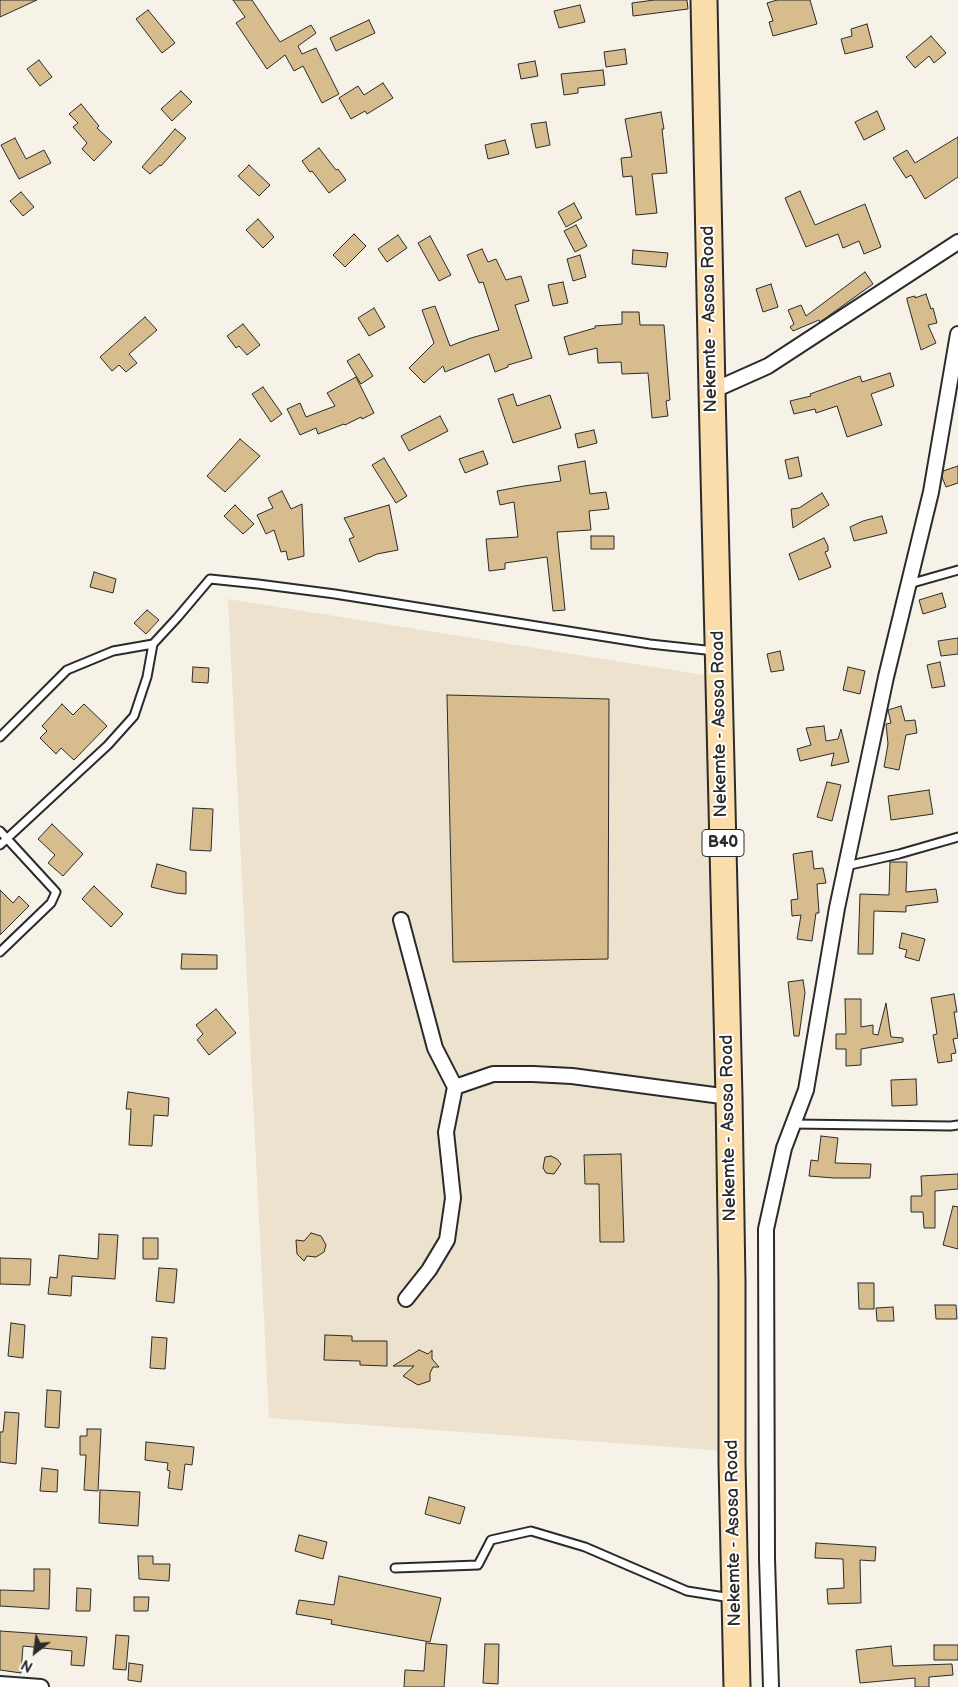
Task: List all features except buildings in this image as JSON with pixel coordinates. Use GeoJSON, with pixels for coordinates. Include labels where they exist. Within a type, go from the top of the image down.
{"type":"FeatureCollection","features":[{"type":"Feature","properties":{"kind":"highway","name":"Nekemte - Asosa Road"},"geometry":{"type":"LineString","coordinates":[[704,0],[729,1097],[732,1462],[737,1687]]}},
{"type":"Feature","properties":{"kind":"street"},"geometry":{"type":"LineString","coordinates":[[712,392],[768,366],[958,242]]}},
{"type":"Feature","properties":{"kind":"street"},"geometry":{"type":"LineString","coordinates":[[771,1687],[767,1560],[766,1229],[782,1157],[792,1124],[800,1109],[806,1090],[846,866],[886,677],[931,492],[958,334]]}},
{"type":"Feature","properties":{"kind":"street"},"geometry":{"type":"LineString","coordinates":[[401,920],[435,1048],[455,1087],[446,1132],[453,1198],[447,1240],[429,1270],[406,1298]]}},
{"type":"Feature","properties":{"kind":"street"},"geometry":{"type":"LineString","coordinates":[[455,1087],[493,1074],[533,1074],[572,1076],[729,1097]]}},
{"type":"Feature","properties":{"kind":"street"},"geometry":{"type":"LineString","coordinates":[[0,1684],[40,1687]]}},
{"type":"Feature","properties":{"kind":"lane"},"geometry":{"type":"LineString","coordinates":[[909,584],[958,570]]}},
{"type":"Feature","properties":{"kind":"lane"},"geometry":{"type":"LineString","coordinates":[[0,845],[108,745],[134,716],[147,677],[153,644],[210,579],[335,594],[650,644],[718,651]]}},
{"type":"Feature","properties":{"kind":"lane"},"geometry":{"type":"LineString","coordinates":[[0,737],[67,670],[113,651],[153,644]]}},
{"type":"Feature","properties":{"kind":"lane"},"geometry":{"type":"LineString","coordinates":[[0,831],[56,892],[51,903],[0,952]]}},
{"type":"Feature","properties":{"kind":"lane"},"geometry":{"type":"LineString","coordinates":[[846,866],[900,854],[958,837]]}},
{"type":"Feature","properties":{"kind":"lane"},"geometry":{"type":"LineString","coordinates":[[792,1124],[958,1125]]}},
{"type":"Feature","properties":{"kind":"lane"},"geometry":{"type":"LineString","coordinates":[[395,1568],[478,1566],[491,1540],[531,1532],[585,1547],[687,1591],[735,1599]]}},
{"type":"Feature","properties":{"kind":"shaded area"},"geometry":{"type":"Polygon","coordinates":[[[228,599],[729,679],[739,1452],[269,1418],[228,599]]]}}]}
